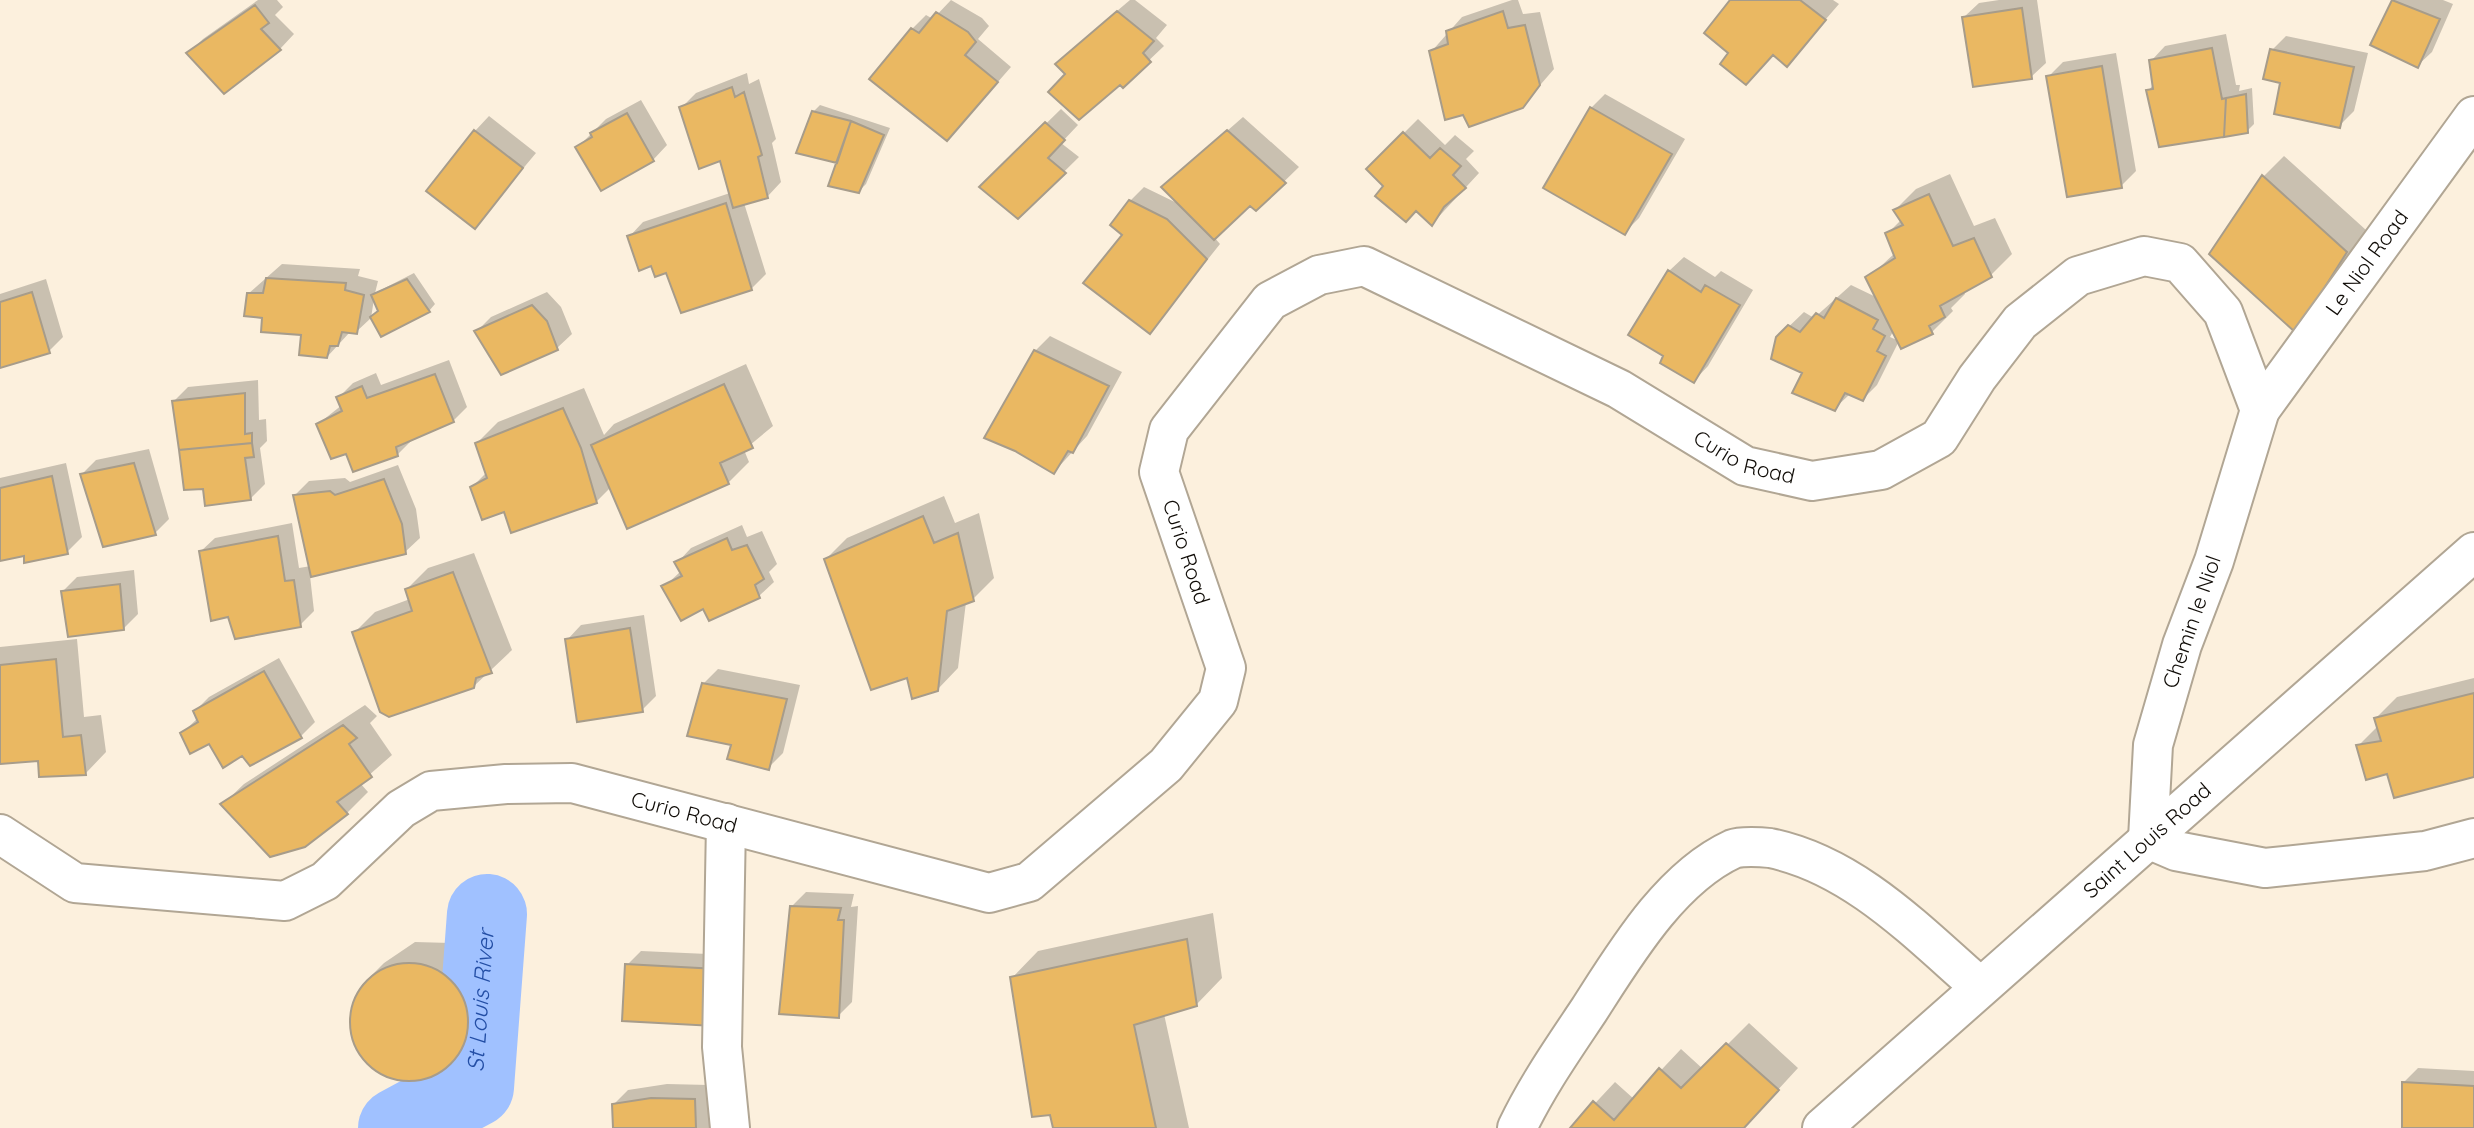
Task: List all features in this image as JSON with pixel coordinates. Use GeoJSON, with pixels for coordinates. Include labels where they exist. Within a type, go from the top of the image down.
{"type":"FeatureCollection","features":[{"type":"Feature","properties":{"kind":"main road","name":"Le Niol Road"},"geometry":{"type":"LineString","coordinates":[[2260,410],[2474,116]]}},
{"type":"Feature","properties":{"kind":"main road","name":"Curio Road"},"geometry":{"type":"LineString","coordinates":[[0,834],[75,883],[285,901],[325,881],[401,809],[430,791],[506,784],[572,783],[989,893],[1029,882],[1166,765],[1217,701],[1226,668],[1158,472],[1169,430],[1270,301],[1319,275],[1364,266],[1619,389],[1745,466],[1812,481],[1881,470],[1939,438],[1977,378],[2020,322],[2078,276],[2144,256],[2180,263],[2223,312],[2260,410]]}},
{"type":"Feature","properties":{"kind":"main road","name":"Chemin le Niol"},"geometry":{"type":"LineString","coordinates":[[2148,839],[2153,745],[2260,410]]}},
{"type":"Feature","properties":{"kind":"main road","name":"Saint Louis Road"},"geometry":{"type":"LineString","coordinates":[[1822,1128],[2474,552]]}},
{"type":"Feature","properties":{"kind":"main road"},"geometry":{"type":"LineString","coordinates":[[726,823],[722,1047],[730,1128]]}},
{"type":"Feature","properties":{"kind":"main road"},"geometry":{"type":"LineString","coordinates":[[2148,839],[2176,851],[2265,868],[2425,851],[2474,838]]}},
{"type":"Feature","properties":{"kind":"main road"},"geometry":{"type":"LineString","coordinates":[[1517,1128],[1534,1093],[1649,919],[1698,874],[1735,848],[1768,848],[1818,863],[1881,901],[1980,987]]}},
{"type":"Feature","properties":{"kind":"building"},"geometry":{"type":"Polygon","coordinates":[[[1730,0],[1800,0],[1826,20],[1787,67],[1773,55],[1746,85],[1720,64],[1728,53],[1704,33],[1730,0]]]}},
{"type":"Feature","properties":{"kind":"building"},"geometry":{"type":"Polygon","coordinates":[[[2392,0],[2440,19],[2418,68],[2370,45],[2392,0]]]}},
{"type":"Feature","properties":{"kind":"building"},"geometry":{"type":"Polygon","coordinates":[[[255,5],[269,23],[261,29],[281,50],[224,94],[186,53],[255,5]]]}},
{"type":"Feature","properties":{"kind":"building"},"geometry":{"type":"Polygon","coordinates":[[[2022,8],[2032,79],[1973,87],[1962,17],[2022,8]]]}},
{"type":"Feature","properties":{"kind":"building"},"geometry":{"type":"Polygon","coordinates":[[[1117,11],[1154,41],[1143,53],[1151,62],[1123,88],[1120,85],[1079,120],[1048,92],[1065,74],[1055,64],[1117,11]]]}},
{"type":"Feature","properties":{"kind":"building"},"geometry":{"type":"Polygon","coordinates":[[[1503,11],[1508,28],[1525,25],[1540,85],[1523,108],[1469,127],[1463,115],[1445,120],[1429,51],[1448,44],[1446,31],[1503,11]]]}},
{"type":"Feature","properties":{"kind":"building"},"geometry":{"type":"Polygon","coordinates":[[[936,12],[968,32],[976,42],[965,55],[998,82],[947,141],[869,79],[911,28],[919,33],[936,12]]]}},
{"type":"Feature","properties":{"kind":"building"},"geometry":{"type":"Polygon","coordinates":[[[2212,48],[2222,99],[2226,98],[2224,137],[2159,147],[2146,90],[2153,89],[2149,60],[2212,48]]]}},
{"type":"Feature","properties":{"kind":"building"},"geometry":{"type":"Polygon","coordinates":[[[2270,49],[2354,67],[2340,128],[2274,114],[2280,83],[2263,79],[2270,49]]]}},
{"type":"Feature","properties":{"kind":"building"},"geometry":{"type":"Polygon","coordinates":[[[2102,66],[2122,188],[2067,197],[2046,76],[2102,66]]]}},
{"type":"Feature","properties":{"kind":"building"},"geometry":{"type":"Polygon","coordinates":[[[732,87],[735,97],[744,92],[762,155],[758,157],[768,198],[733,208],[720,161],[699,169],[679,107],[732,87]]]}},
{"type":"Feature","properties":{"kind":"building"},"geometry":{"type":"Polygon","coordinates":[[[2246,94],[2248,133],[2224,137],[2226,98],[2246,94]]]}},
{"type":"Feature","properties":{"kind":"building"},"geometry":{"type":"Polygon","coordinates":[[[1590,107],[1672,154],[1625,235],[1543,188],[1590,107]]]}},
{"type":"Feature","properties":{"kind":"building"},"geometry":{"type":"Polygon","coordinates":[[[812,111],[851,121],[837,163],[796,153],[812,111]]]}},
{"type":"Feature","properties":{"kind":"building"},"geometry":{"type":"Polygon","coordinates":[[[627,113],[654,161],[601,191],[575,147],[592,137],[590,133],[627,113]]]}},
{"type":"Feature","properties":{"kind":"building"},"geometry":{"type":"Polygon","coordinates":[[[851,121],[884,135],[859,193],[828,186],[851,121]]]}},
{"type":"Feature","properties":{"kind":"building"},"geometry":{"type":"Polygon","coordinates":[[[1045,122],[1065,140],[1048,158],[1066,173],[1018,219],[979,187],[1045,122]]]}},
{"type":"Feature","properties":{"kind":"building"},"geometry":{"type":"Polygon","coordinates":[[[474,130],[523,168],[475,229],[426,191],[474,130]]]}},
{"type":"Feature","properties":{"kind":"building"},"geometry":{"type":"Polygon","coordinates":[[[1227,130],[1286,183],[1256,211],[1250,206],[1214,240],[1161,187],[1227,130]]]}},
{"type":"Feature","properties":{"kind":"building"},"geometry":{"type":"Polygon","coordinates":[[[1403,132],[1430,158],[1440,148],[1461,166],[1453,175],[1466,188],[1444,207],[1432,226],[1416,211],[1406,222],[1375,196],[1383,186],[1366,169],[1403,132]]]}},
{"type":"Feature","properties":{"kind":"building"},"geometry":{"type":"Polygon","coordinates":[[[2262,175],[2347,252],[2296,333],[2209,254],[2262,175]]]}},
{"type":"Feature","properties":{"kind":"building"},"geometry":{"type":"Polygon","coordinates":[[[1929,194],[1953,246],[1974,238],[1992,277],[1940,306],[1945,317],[1929,326],[1933,334],[1901,349],[1865,277],[1895,258],[1885,233],[1903,225],[1893,210],[1929,194]]]}},
{"type":"Feature","properties":{"kind":"building"},"geometry":{"type":"Polygon","coordinates":[[[1129,200],[1167,219],[1207,259],[1150,334],[1083,283],[1122,235],[1110,225],[1129,200]]]}},
{"type":"Feature","properties":{"kind":"building"},"geometry":{"type":"Polygon","coordinates":[[[726,203],[752,290],[681,313],[666,273],[655,277],[651,266],[639,271],[627,236],[726,203]]]}},
{"type":"Feature","properties":{"kind":"building"},"geometry":{"type":"Polygon","coordinates":[[[1668,270],[1701,292],[1705,285],[1740,305],[1694,383],[1660,363],[1663,356],[1628,335],[1668,270]]]}},
{"type":"Feature","properties":{"kind":"building"},"geometry":{"type":"Polygon","coordinates":[[[266,278],[346,283],[345,290],[364,295],[357,334],[342,332],[338,346],[330,346],[327,358],[299,355],[301,335],[261,332],[262,318],[244,316],[247,293],[263,293],[266,278]]]}},
{"type":"Feature","properties":{"kind":"building"},"geometry":{"type":"Polygon","coordinates":[[[407,279],[430,312],[381,337],[370,317],[378,311],[371,295],[407,279]]]}},
{"type":"Feature","properties":{"kind":"building"},"geometry":{"type":"Polygon","coordinates":[[[32,292],[50,353],[0,368],[0,302],[32,292]]]}},
{"type":"Feature","properties":{"kind":"building"},"geometry":{"type":"Polygon","coordinates":[[[1836,298],[1878,320],[1873,329],[1885,336],[1877,351],[1886,356],[1863,401],[1845,393],[1835,411],[1792,393],[1802,373],[1771,359],[1776,337],[1788,325],[1800,332],[1816,313],[1824,318],[1836,298]]]}},
{"type":"Feature","properties":{"kind":"building"},"geometry":{"type":"Polygon","coordinates":[[[532,305],[547,321],[558,350],[501,375],[474,331],[532,305]]]}},
{"type":"Feature","properties":{"kind":"building"},"geometry":{"type":"Polygon","coordinates":[[[1034,350],[1109,386],[1073,453],[1068,451],[1054,474],[1015,451],[984,438],[1034,350]]]}},
{"type":"Feature","properties":{"kind":"building"},"geometry":{"type":"Polygon","coordinates":[[[435,374],[454,422],[396,447],[398,456],[353,472],[346,454],[331,459],[316,424],[342,411],[336,397],[362,386],[367,398],[435,374]]]}},
{"type":"Feature","properties":{"kind":"building"},"geometry":{"type":"Polygon","coordinates":[[[724,384],[753,448],[720,463],[729,484],[627,529],[591,445],[724,384]]]}},
{"type":"Feature","properties":{"kind":"building"},"geometry":{"type":"Polygon","coordinates":[[[245,393],[245,434],[252,433],[252,443],[179,450],[172,401],[245,393]]]}},
{"type":"Feature","properties":{"kind":"building"},"geometry":{"type":"Polygon","coordinates":[[[563,408],[581,448],[597,503],[511,533],[504,512],[482,520],[470,487],[487,478],[475,443],[563,408]]]}},
{"type":"Feature","properties":{"kind":"building"},"geometry":{"type":"Polygon","coordinates":[[[252,443],[254,457],[245,458],[251,500],[205,506],[203,489],[184,490],[179,450],[252,443]]]}},
{"type":"Feature","properties":{"kind":"building"},"geometry":{"type":"Polygon","coordinates":[[[134,463],[156,535],[103,547],[80,474],[134,463]]]}},
{"type":"Feature","properties":{"kind":"building"},"geometry":{"type":"Polygon","coordinates":[[[52,476],[68,554],[24,563],[24,556],[0,561],[0,488],[52,476]]]}},
{"type":"Feature","properties":{"kind":"building"},"geometry":{"type":"Polygon","coordinates":[[[384,479],[402,524],[406,554],[311,577],[293,495],[330,491],[335,495],[384,479]]]}},
{"type":"Feature","properties":{"kind":"building"},"geometry":{"type":"Polygon","coordinates":[[[923,516],[934,543],[958,533],[974,601],[947,611],[938,691],[912,699],[907,678],[871,690],[824,559],[923,516]]]}},
{"type":"Feature","properties":{"kind":"building"},"geometry":{"type":"Polygon","coordinates":[[[278,536],[285,581],[294,580],[301,627],[235,639],[228,617],[211,621],[199,551],[278,536]]]}},
{"type":"Feature","properties":{"kind":"building"},"geometry":{"type":"Polygon","coordinates":[[[727,538],[732,550],[747,545],[764,579],[755,585],[760,598],[709,621],[703,609],[681,621],[661,586],[682,576],[674,562],[727,538]]]}},
{"type":"Feature","properties":{"kind":"building"},"geometry":{"type":"Polygon","coordinates":[[[453,572],[492,673],[476,678],[474,688],[389,717],[380,712],[352,632],[412,611],[405,589],[453,572]]]}},
{"type":"Feature","properties":{"kind":"building"},"geometry":{"type":"Polygon","coordinates":[[[120,584],[124,630],[68,637],[61,591],[120,584]]]}},
{"type":"Feature","properties":{"kind":"building"},"geometry":{"type":"Polygon","coordinates":[[[630,628],[643,712],[577,722],[565,639],[630,628]]]}},
{"type":"Feature","properties":{"kind":"building"},"geometry":{"type":"Polygon","coordinates":[[[56,659],[63,737],[81,735],[86,775],[39,777],[38,761],[0,764],[0,665],[56,659]]]}},
{"type":"Feature","properties":{"kind":"building"},"geometry":{"type":"Polygon","coordinates":[[[264,671],[302,738],[250,766],[242,756],[223,768],[209,744],[190,754],[180,733],[198,722],[193,711],[264,671]]]}},
{"type":"Feature","properties":{"kind":"building"},"geometry":{"type":"Polygon","coordinates":[[[702,683],[787,699],[769,770],[727,759],[731,745],[687,736],[702,683]]]}},
{"type":"Feature","properties":{"kind":"building"},"geometry":{"type":"Polygon","coordinates":[[[2474,693],[2474,777],[2394,798],[2387,774],[2366,780],[2356,745],[2381,741],[2374,718],[2474,693]]]}},
{"type":"Feature","properties":{"kind":"building"},"geometry":{"type":"Polygon","coordinates":[[[343,725],[357,738],[349,744],[372,777],[337,802],[348,814],[305,847],[270,857],[220,804],[343,725]]]}},
{"type":"Feature","properties":{"kind":"building"},"geometry":{"type":"Polygon","coordinates":[[[790,906],[841,908],[838,920],[844,920],[839,1018],[779,1014],[790,906]]]}},
{"type":"Feature","properties":{"kind":"building"},"geometry":{"type":"Polygon","coordinates":[[[1187,939],[1197,1006],[1134,1025],[1156,1128],[1053,1128],[1050,1115],[1032,1117],[1010,977],[1187,939]]]}},
{"type":"Feature","properties":{"kind":"building"},"geometry":{"type":"Polygon","coordinates":[[[409,963],[432,967],[451,980],[464,999],[468,1022],[464,1045],[451,1064],[432,1077],[409,1081],[386,1077],[367,1064],[354,1045],[350,1022],[354,999],[367,980],[386,967],[409,963]]]}},
{"type":"Feature","properties":{"kind":"building"},"geometry":{"type":"Polygon","coordinates":[[[625,964],[717,969],[714,1026],[622,1021],[625,964]]]}},
{"type":"Feature","properties":{"kind":"building"},"geometry":{"type":"Polygon","coordinates":[[[1726,1043],[1779,1090],[1744,1128],[1570,1128],[1593,1101],[1614,1120],[1659,1068],[1681,1088],[1726,1043]]]}},
{"type":"Feature","properties":{"kind":"building"},"geometry":{"type":"Polygon","coordinates":[[[2402,1082],[2474,1086],[2474,1128],[2402,1128],[2402,1082]]]}},
{"type":"Feature","properties":{"kind":"building"},"geometry":{"type":"Polygon","coordinates":[[[651,1098],[695,1099],[696,1128],[613,1128],[612,1104],[651,1098]]]}},
{"type":"Feature","properties":{"kind":"waterway","name":"St Louis River"},"geometry":{"type":"LineString","coordinates":[[398,1128],[474,1087],[487,914]]}}]}
